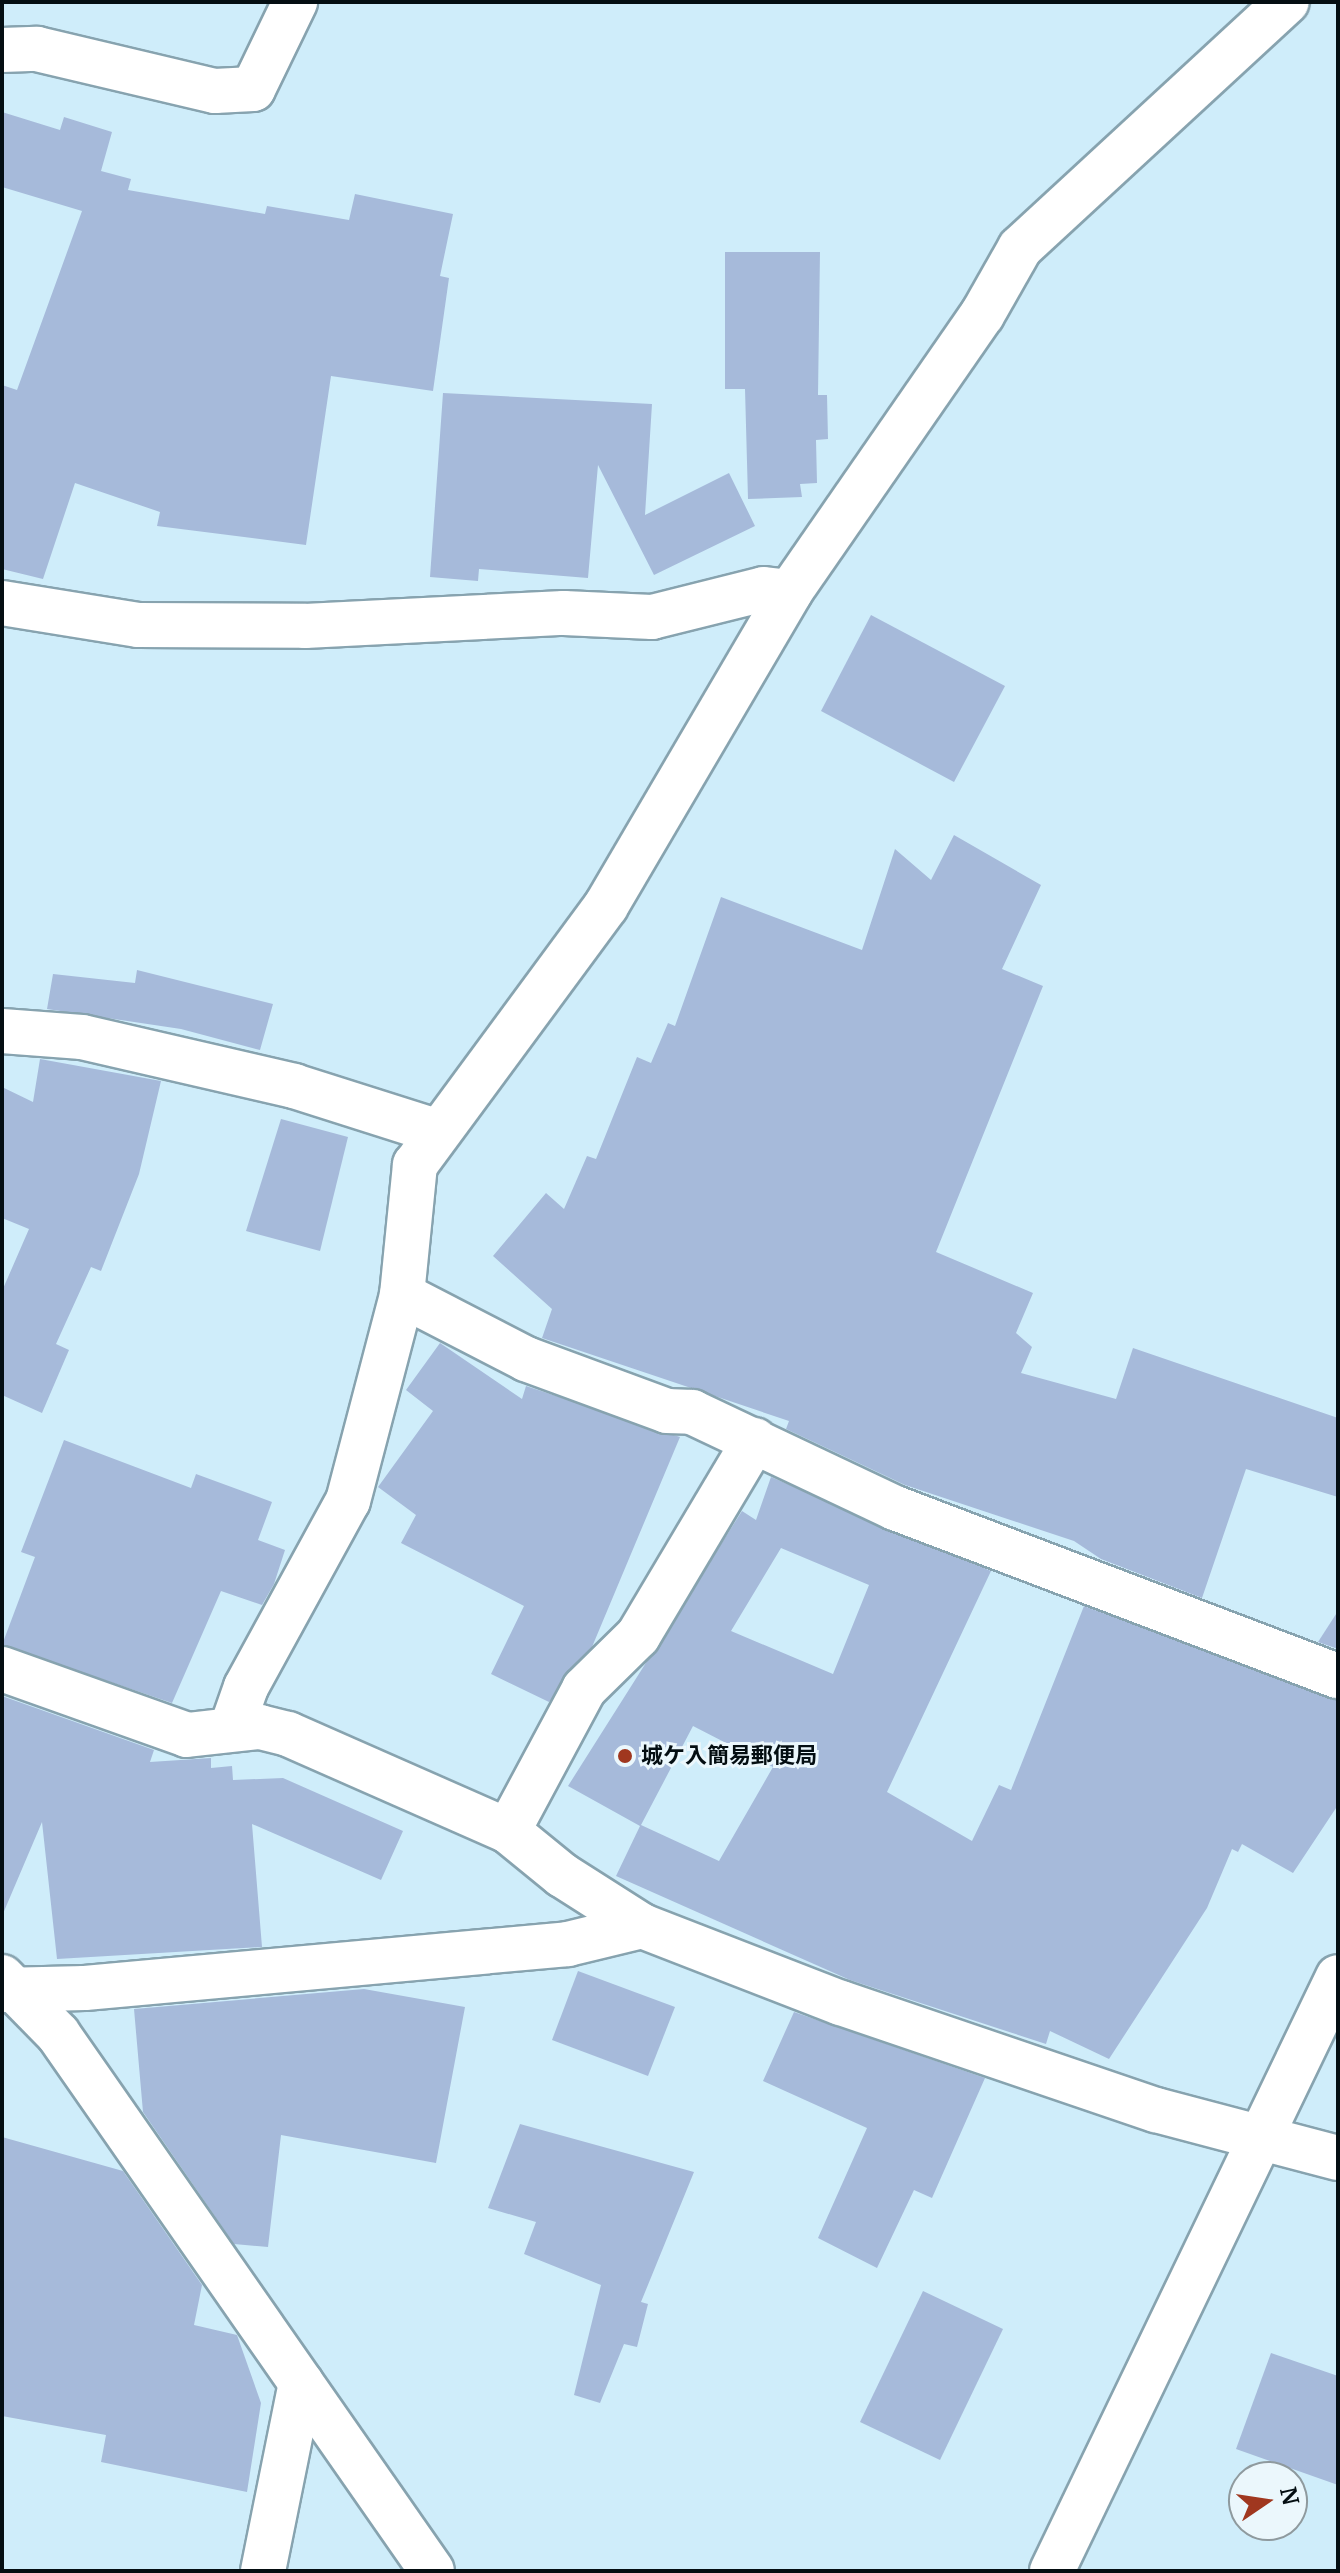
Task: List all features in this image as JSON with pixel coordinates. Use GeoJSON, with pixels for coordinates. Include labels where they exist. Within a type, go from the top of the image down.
{"type":"FeatureCollection","features":[{"type":"Feature","properties":{"kind":"street"},"geometry":{"type":"LineString","coordinates":[[2,50],[37,49],[215,91],[253,89],[295,2]]}},
{"type":"Feature","properties":{"kind":"street"},"geometry":{"type":"LineString","coordinates":[[232,1727],[246,1687],[348,1501],[402,1295],[409,1196],[415,1165],[436,1131],[499,1057],[606,906],[790,592],[982,315],[1020,248],[1287,2]]}},
{"type":"Feature","properties":{"kind":"street"},"geometry":{"type":"LineString","coordinates":[[2,603],[138,625],[305,626],[564,613],[652,617],[764,589],[790,592]]}},
{"type":"Feature","properties":{"kind":"street"},"geometry":{"type":"LineString","coordinates":[[2,1031],[82,1037],[294,1086],[436,1131]]}},
{"type":"Feature","properties":{"kind":"street"},"geometry":{"type":"LineString","coordinates":[[402,1295],[526,1359],[755,1440],[895,1508],[1338,1676]]}},
{"type":"Feature","properties":{"kind":"street"},"geometry":{"type":"LineString","coordinates":[[508,1831],[584,1689],[638,1636],[755,1440]]}},
{"type":"Feature","properties":{"kind":"street"},"geometry":{"type":"LineString","coordinates":[[2,1669],[187,1735],[232,1727],[288,1734],[508,1831],[562,1875],[642,1926],[947,2040],[1156,2110],[1262,2135],[1338,2158]]}},
{"type":"Feature","properties":{"kind":"street"},"geometry":{"type":"LineString","coordinates":[[6,1985],[552,1945],[642,1926]]}},
{"type":"Feature","properties":{"kind":"street"},"geometry":{"type":"LineString","coordinates":[[1052,2571],[1338,1977]]}},
{"type":"Feature","properties":{"kind":"street"},"geometry":{"type":"LineString","coordinates":[[6,1985],[58,2034],[432,2571]]}},
{"type":"Feature","properties":{"kind":"street"},"geometry":{"type":"LineString","coordinates":[[263,2571],[301,2383]]}},
{"type":"Feature","properties":{"kind":"building"},"geometry":{"type":"Polygon","coordinates":[[[2,112],[60,130],[64,117],[112,132],[101,171],[131,179],[128,190],[265,214],[267,206],[349,220],[355,194],[453,214],[440,276],[449,278],[433,391],[331,376],[306,545],[157,526],[160,512],[75,483],[43,579],[2,569],[2,385],[17,390],[82,211],[2,187],[2,112]]]}},
{"type":"Feature","properties":{"kind":"building"},"geometry":{"type":"Polygon","coordinates":[[[725,252],[820,252],[818,395],[827,395],[828,439],[816,440],[817,483],[800,484],[802,497],[748,499],[745,389],[725,389],[725,252]]]}},
{"type":"Feature","properties":{"kind":"building"},"geometry":{"type":"Polygon","coordinates":[[[443,393],[652,404],[645,515],[729,473],[755,526],[654,575],[598,465],[588,578],[479,569],[478,581],[430,577],[443,393]]]}},
{"type":"Feature","properties":{"kind":"building"},"geometry":{"type":"Polygon","coordinates":[[[871,615],[1005,686],[954,782],[821,711],[871,615]]]}},
{"type":"Feature","properties":{"kind":"building"},"geometry":{"type":"Polygon","coordinates":[[[954,835],[1041,885],[1002,969],[1043,986],[936,1252],[1033,1293],[1016,1333],[1032,1347],[1021,1373],[1116,1399],[1133,1348],[1338,1418],[1338,1497],[1246,1469],[1202,1598],[1101,1559],[1074,1541],[905,1485],[786,1429],[789,1421],[542,1338],[552,1309],[493,1256],[546,1193],[564,1209],[587,1156],[596,1159],[637,1057],[651,1063],[668,1023],[675,1026],[721,897],[862,950],[895,849],[931,880],[954,835]]]}},
{"type":"Feature","properties":{"kind":"building"},"geometry":{"type":"Polygon","coordinates":[[[137,970],[273,1004],[260,1050],[181,1029],[47,1009],[53,974],[135,983],[137,970]]]}},
{"type":"Feature","properties":{"kind":"building"},"geometry":{"type":"Polygon","coordinates":[[[40,1059],[161,1081],[139,1174],[101,1271],[91,1267],[56,1344],[69,1350],[42,1413],[2,1395],[2,1291],[29,1229],[2,1218],[2,1087],[33,1102],[40,1059]]]}},
{"type":"Feature","properties":{"kind":"building"},"geometry":{"type":"Polygon","coordinates":[[[281,1119],[348,1137],[320,1251],[246,1231],[281,1119]]]}},
{"type":"Feature","properties":{"kind":"building"},"geometry":{"type":"Polygon","coordinates":[[[440,1343],[522,1399],[526,1386],[680,1437],[592,1647],[549,1702],[491,1674],[524,1606],[401,1543],[416,1515],[378,1487],[433,1411],[406,1390],[440,1343]]]}},
{"type":"Feature","properties":{"kind":"building"},"geometry":{"type":"Polygon","coordinates":[[[64,1440],[191,1488],[196,1474],[272,1502],[258,1540],[285,1550],[274,1584],[262,1605],[221,1591],[172,1703],[2,1645],[35,1557],[21,1552],[64,1440]]]}},
{"type":"Feature","properties":{"kind":"building"},"geometry":{"type":"Polygon","coordinates":[[[771,1477],[991,1571],[887,1792],[972,1841],[999,1785],[1011,1790],[1084,1606],[1338,1700],[1338,1805],[1293,1873],[1242,1844],[1238,1852],[1232,1849],[1207,1908],[1109,2059],[1050,2031],[1046,2044],[850,1980],[616,1876],[640,1826],[568,1786],[742,1511],[756,1520],[771,1477]],[[781,1548],[731,1631],[833,1674],[869,1585],[781,1548]],[[693,1726],[641,1825],[719,1861],[773,1767],[693,1726]]]}},
{"type":"Feature","properties":{"kind":"building"},"geometry":{"type":"Polygon","coordinates":[[[1338,1611],[1338,1649],[1318,1642],[1338,1611]]]}},
{"type":"Feature","properties":{"kind":"building"},"geometry":{"type":"Polygon","coordinates":[[[2,1696],[154,1750],[150,1762],[211,1758],[211,1768],[232,1766],[233,1780],[283,1778],[403,1831],[381,1880],[252,1824],[262,1947],[57,1959],[42,1822],[2,1916],[2,1696]]]}},
{"type":"Feature","properties":{"kind":"building"},"geometry":{"type":"Polygon","coordinates":[[[578,1971],[675,2007],[648,2076],[552,2040],[578,1971]]]}},
{"type":"Feature","properties":{"kind":"building"},"geometry":{"type":"Polygon","coordinates":[[[364,1989],[465,2007],[436,2163],[281,2135],[268,2247],[234,2244],[143,2112],[134,2009],[364,1989]]]}},
{"type":"Feature","properties":{"kind":"building"},"geometry":{"type":"Polygon","coordinates":[[[794,2012],[985,2078],[932,2198],[914,2190],[877,2268],[818,2238],[867,2128],[763,2081],[794,2012]]]}},
{"type":"Feature","properties":{"kind":"building"},"geometry":{"type":"Polygon","coordinates":[[[520,2124],[694,2172],[641,2302],[648,2304],[637,2347],[624,2344],[600,2403],[574,2395],[601,2285],[524,2254],[536,2222],[488,2208],[520,2124]]]}},
{"type":"Feature","properties":{"kind":"building"},"geometry":{"type":"Polygon","coordinates":[[[2,2137],[123,2171],[202,2285],[194,2325],[237,2335],[261,2403],[247,2492],[101,2462],[106,2435],[2,2416],[2,2137]]]}},
{"type":"Feature","properties":{"kind":"building"},"geometry":{"type":"Polygon","coordinates":[[[923,2291],[1003,2329],[940,2460],[860,2422],[923,2291]]]}},
{"type":"Feature","properties":{"kind":"building"},"geometry":{"type":"Polygon","coordinates":[[[1271,2353],[1338,2376],[1338,2485],[1308,2474],[1308,2461],[1270,2461],[1236,2449],[1271,2353]]]}},
{"type":"Feature","properties":{"kind":"place","name":"城ケ入簡易郵便局"},"geometry":{"type":"Point","coordinates":[625,1756]}}]}
